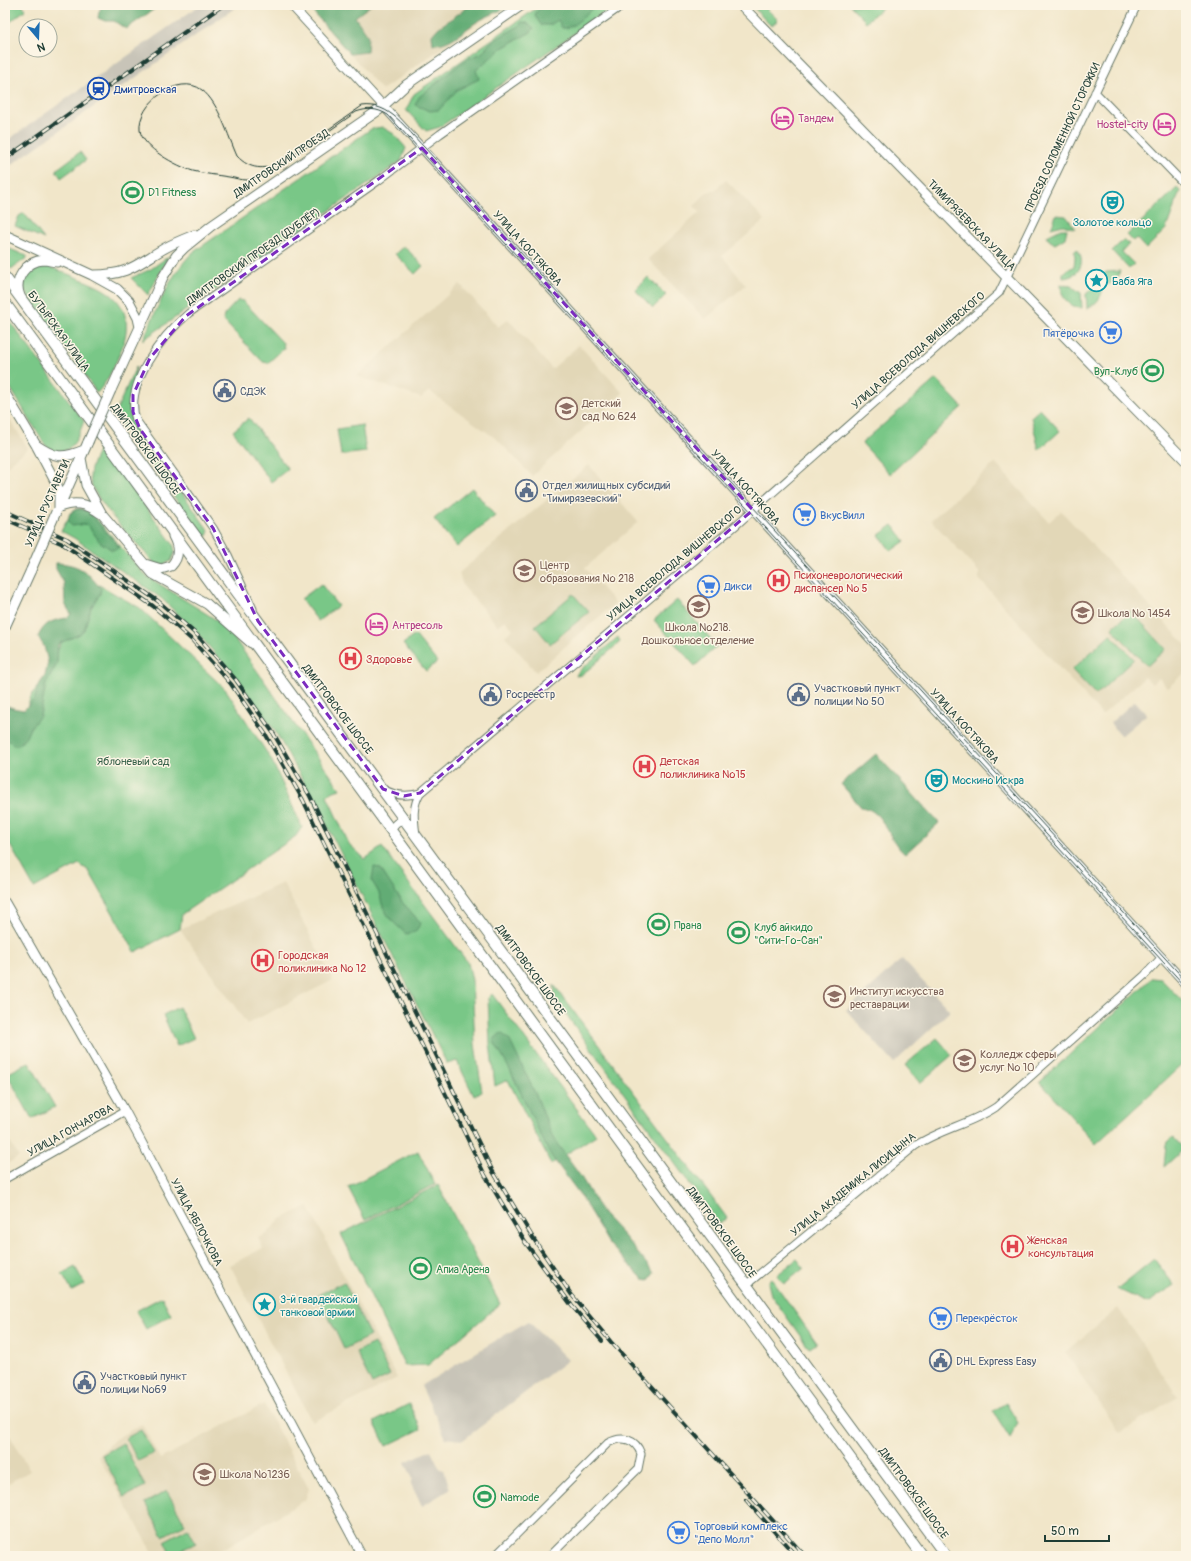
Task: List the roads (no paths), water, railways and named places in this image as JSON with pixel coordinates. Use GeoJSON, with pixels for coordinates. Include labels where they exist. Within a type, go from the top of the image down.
{"type":"FeatureCollection","features":[{"type":"Feature","properties":{"kind":"main road","name":"ДМИТРОВСКИЙ ПРОЕЗД"},"geometry":{"type":"LineString","coordinates":[[111,390],[163,277],[176,256],[192,240],[383,106],[406,84],[522,5]]}},
{"type":"Feature","properties":{"kind":"main road","name":"ТИМИРЯЗЕВСКАЯ УЛИЦА"},"geometry":{"type":"LineString","coordinates":[[741,5],[1186,461]]}},
{"type":"Feature","properties":{"kind":"main road"},"geometry":{"type":"LineString","coordinates":[[92,275],[123,272],[146,262],[165,248],[211,226]]}},
{"type":"Feature","properties":{"kind":"main road"},"geometry":{"type":"LineString","coordinates":[[5,235],[107,282],[123,295],[134,310],[140,327]]}},
{"type":"Feature","properties":{"kind":"main road"},"geometry":{"type":"LineString","coordinates":[[24,303],[18,287],[19,280],[27,267],[44,260],[69,265]]}},
{"type":"Feature","properties":{"kind":"main road","name":"БУТЫРСКАЯ УЛИЦА"},"geometry":{"type":"LineString","coordinates":[[5,277],[95,400]]}},
{"type":"Feature","properties":{"kind":"main road"},"geometry":{"type":"LineString","coordinates":[[5,303],[9,311],[166,522],[257,649],[922,1556]]}},
{"type":"Feature","properties":{"kind":"main road","name":"УЛИЦА РУСТАВЕЛИ"},"geometry":{"type":"LineString","coordinates":[[5,627],[111,390]]}},
{"type":"Feature","properties":{"kind":"main road"},"geometry":{"type":"LineString","coordinates":[[5,393],[36,445],[58,488],[58,510]]}},
{"type":"Feature","properties":{"kind":"main road","name":"ДМИТРОВСКОЕ ШОССЕ"},"geometry":{"type":"LineString","coordinates":[[95,400],[383,789],[946,1556]]}},
{"type":"Feature","properties":{"kind":"main road"},"geometry":{"type":"LineString","coordinates":[[36,445],[49,454],[60,457],[84,450],[86,485],[102,514],[153,574],[161,580],[208,604],[257,649]]}},
{"type":"Feature","properties":{"kind":"main road"},"geometry":{"type":"LineString","coordinates":[[58,510],[70,503],[81,503],[102,514]]}},
{"type":"Feature","properties":{"kind":"main road"},"geometry":{"type":"LineString","coordinates":[[144,563],[161,569],[171,566],[174,563],[178,551],[175,540],[166,522]]}},
{"type":"Feature","properties":{"kind":"street","name":"УЛИЦА КОСТЯКОВА"},"geometry":{"type":"LineString","coordinates":[[291,5],[1186,984]]}},
{"type":"Feature","properties":{"kind":"street","name":"ДМИТРОВСКИЙ ПРОЕЗД (ДУБЛЁР)"},"geometry":{"type":"LineString","coordinates":[[258,621],[228,555],[213,528],[140,429],[133,412],[133,395],[150,358],[186,316],[378,181],[502,90],[623,5]]}},
{"type":"Feature","properties":{"kind":"street","name":"ПРОЕЗД СОЛОМЕННОЙ СТОРОЖКИ"},"geometry":{"type":"LineString","coordinates":[[1007,279],[1137,5]]}},
{"type":"Feature","properties":{"kind":"street"},"geometry":{"type":"LineString","coordinates":[[1095,92],[1186,186]]}},
{"type":"Feature","properties":{"kind":"street","name":"УЛИЦА ВСЕВОЛОДА ВИШНЕВСКОГО"},"geometry":{"type":"LineString","coordinates":[[420,793],[753,510],[996,296],[1007,279]]}},
{"type":"Feature","properties":{"kind":"street"},"geometry":{"type":"LineString","coordinates":[[383,789],[393,794],[404,796],[420,793]]}},
{"type":"Feature","properties":{"kind":"street"},"geometry":{"type":"LineString","coordinates":[[416,834],[414,813],[420,793]]}},
{"type":"Feature","properties":{"kind":"street"},"geometry":{"type":"LineString","coordinates":[[394,836],[392,830],[396,823],[404,821],[409,825]]}},
{"type":"Feature","properties":{"kind":"street","name":"УЛИЦА ЯБЛОЧКОВА"},"geometry":{"type":"LineString","coordinates":[[5,902],[126,1112],[362,1556]]}},
{"type":"Feature","properties":{"kind":"street","name":"УЛИЦА АКАДЕМИКА ЛИСИЦЫНА"},"geometry":{"type":"LineString","coordinates":[[746,1285],[915,1146],[935,1135],[980,1117],[996,1107],[1145,975],[1162,957]]}},
{"type":"Feature","properties":{"kind":"street","name":"УЛИЦА ГОНЧАРОВА"},"geometry":{"type":"LineString","coordinates":[[5,1179],[126,1112]]}},
{"type":"Feature","properties":{"kind":"street"},"geometry":{"type":"LineString","coordinates":[[495,1556],[608,1443],[616,1439],[623,1438],[632,1442],[636,1445],[641,1454],[642,1460],[638,1469],[550,1556]]}},
{"type":"Feature","properties":{"kind":"tram line"},"geometry":{"type":"LineString","coordinates":[[1186,981],[397,118],[381,108],[362,106],[280,163],[263,168],[247,164],[237,156],[218,111],[202,90],[193,85],[182,85],[171,88],[152,101],[145,110],[141,120],[140,130],[142,137],[153,150],[170,161],[193,171],[245,180],[259,177],[278,167],[356,112],[372,109],[388,115],[1186,987]]}},
{"type":"Feature","properties":{"kind":"railway"},"geometry":{"type":"LineString","coordinates":[[5,159],[223,5]]}},
{"type":"Feature","properties":{"kind":"railway"},"geometry":{"type":"LineString","coordinates":[[5,511],[67,539],[158,601],[197,635],[236,680],[272,731],[310,796],[492,1170],[533,1238],[571,1294],[611,1342],[805,1556]]}},
{"type":"Feature","properties":{"kind":"railway"},"geometry":{"type":"LineString","coordinates":[[5,519],[63,544],[153,606],[192,640],[231,684],[266,735],[303,800],[485,1175],[525,1242],[572,1306],[602,1341]]}},
{"type":"Feature","properties":{"kind":"railway"},"geometry":{"type":"LineString","coordinates":[[746,1500],[796,1556]]}},
{"type":"Feature","properties":{"kind":"place","name":"Дмитровская"},"geometry":{"type":"Point","coordinates":[99,89]}},
{"type":"Feature","properties":{"kind":"place","name":"Тандем"},"geometry":{"type":"Point","coordinates":[783,118]}},
{"type":"Feature","properties":{"kind":"place","name":"Hostel-city"},"geometry":{"type":"Point","coordinates":[1164,124]}},
{"type":"Feature","properties":{"kind":"place","name":"D1 Fitness"},"geometry":{"type":"Point","coordinates":[133,192]}},
{"type":"Feature","properties":{"kind":"place","name":"Золотое кольцо"},"geometry":{"type":"Point","coordinates":[1112,202]}},
{"type":"Feature","properties":{"kind":"place","name":"Баба Яга"},"geometry":{"type":"Point","coordinates":[1096,281]}},
{"type":"Feature","properties":{"kind":"place","name":"Пятёрочка"},"geometry":{"type":"Point","coordinates":[1110,333]}},
{"type":"Feature","properties":{"kind":"place","name":"Вуп-Клуб"},"geometry":{"type":"Point","coordinates":[1153,371]}},
{"type":"Feature","properties":{"kind":"place","name":"СДЭК"},"geometry":{"type":"Point","coordinates":[224,391]}},
{"type":"Feature","properties":{"kind":"place","name":"Детский сад № 624"},"geometry":{"type":"Point","coordinates":[567,409]}},
{"type":"Feature","properties":{"kind":"place","name":"Отдел жилищных субсидий \"Тимирязевский\""},"geometry":{"type":"Point","coordinates":[527,491]}},
{"type":"Feature","properties":{"kind":"place","name":"ВкусВилл"},"geometry":{"type":"Point","coordinates":[804,515]}},
{"type":"Feature","properties":{"kind":"place","name":"Центр образования № 218"},"geometry":{"type":"Point","coordinates":[525,571]}},
{"type":"Feature","properties":{"kind":"place","name":"Психоневрологический диспансер № 5"},"geometry":{"type":"Point","coordinates":[779,581]}},
{"type":"Feature","properties":{"kind":"place","name":"Дикси"},"geometry":{"type":"Point","coordinates":[709,586]}},
{"type":"Feature","properties":{"kind":"place","name":"Школа №218. Дошкольное отделение"},"geometry":{"type":"Point","coordinates":[698,607]}},
{"type":"Feature","properties":{"kind":"place","name":"Школа № 1454"},"geometry":{"type":"Point","coordinates":[1083,613]}},
{"type":"Feature","properties":{"kind":"place","name":"Антресоль"},"geometry":{"type":"Point","coordinates":[377,625]}},
{"type":"Feature","properties":{"kind":"place","name":"Здоровье"},"geometry":{"type":"Point","coordinates":[351,659]}},
{"type":"Feature","properties":{"kind":"place","name":"Росреестр"},"geometry":{"type":"Point","coordinates":[490,694]}},
{"type":"Feature","properties":{"kind":"place","name":"Участковый пункт полиции № 50"},"geometry":{"type":"Point","coordinates":[799,694]}},
{"type":"Feature","properties":{"kind":"place","name":"Детская поликлиника №15"},"geometry":{"type":"Point","coordinates":[644,767]}},
{"type":"Feature","properties":{"kind":"place","name":"Москино Искра"},"geometry":{"type":"Point","coordinates":[936,780]}},
{"type":"Feature","properties":{"kind":"place","name":"Прана"},"geometry":{"type":"Point","coordinates":[658,925]}},
{"type":"Feature","properties":{"kind":"place","name":"Клуб айкидо \"Сити-Го-Сан\""},"geometry":{"type":"Point","coordinates":[739,933]}},
{"type":"Feature","properties":{"kind":"place","name":"Городская поликлиника № 12"},"geometry":{"type":"Point","coordinates":[263,961]}},
{"type":"Feature","properties":{"kind":"place","name":"Институт искусства реставрации"},"geometry":{"type":"Point","coordinates":[835,997]}},
{"type":"Feature","properties":{"kind":"place","name":"Колледж сферы услуг № 10"},"geometry":{"type":"Point","coordinates":[965,1060]}},
{"type":"Feature","properties":{"kind":"place","name":"Женская консультация"},"geometry":{"type":"Point","coordinates":[1012,1246]}},
{"type":"Feature","properties":{"kind":"place","name":"Апиа Арена"},"geometry":{"type":"Point","coordinates":[420,1269]}},
{"type":"Feature","properties":{"kind":"place","name":"3-й гвардейской танковой армии"},"geometry":{"type":"Point","coordinates":[265,1305]}},
{"type":"Feature","properties":{"kind":"place","name":"Перекрёсток"},"geometry":{"type":"Point","coordinates":[940,1318]}},
{"type":"Feature","properties":{"kind":"place","name":"DHL Express Easy"},"geometry":{"type":"Point","coordinates":[941,1361]}},
{"type":"Feature","properties":{"kind":"place","name":"Участковый пункт полиции №69"},"geometry":{"type":"Point","coordinates":[85,1382]}},
{"type":"Feature","properties":{"kind":"place","name":"Школа №1236"},"geometry":{"type":"Point","coordinates":[205,1474]}},
{"type":"Feature","properties":{"kind":"place","name":"Namode"},"geometry":{"type":"Point","coordinates":[485,1497]}},
{"type":"Feature","properties":{"kind":"place","name":"Торговый комплекс \"Депо Молл\""},"geometry":{"type":"Point","coordinates":[678,1532]}},
{"type":"Feature","properties":{"kind":"park label","name":"Яблоневый сад"},"geometry":{"type":"Point","coordinates":[133,761]}}]}
